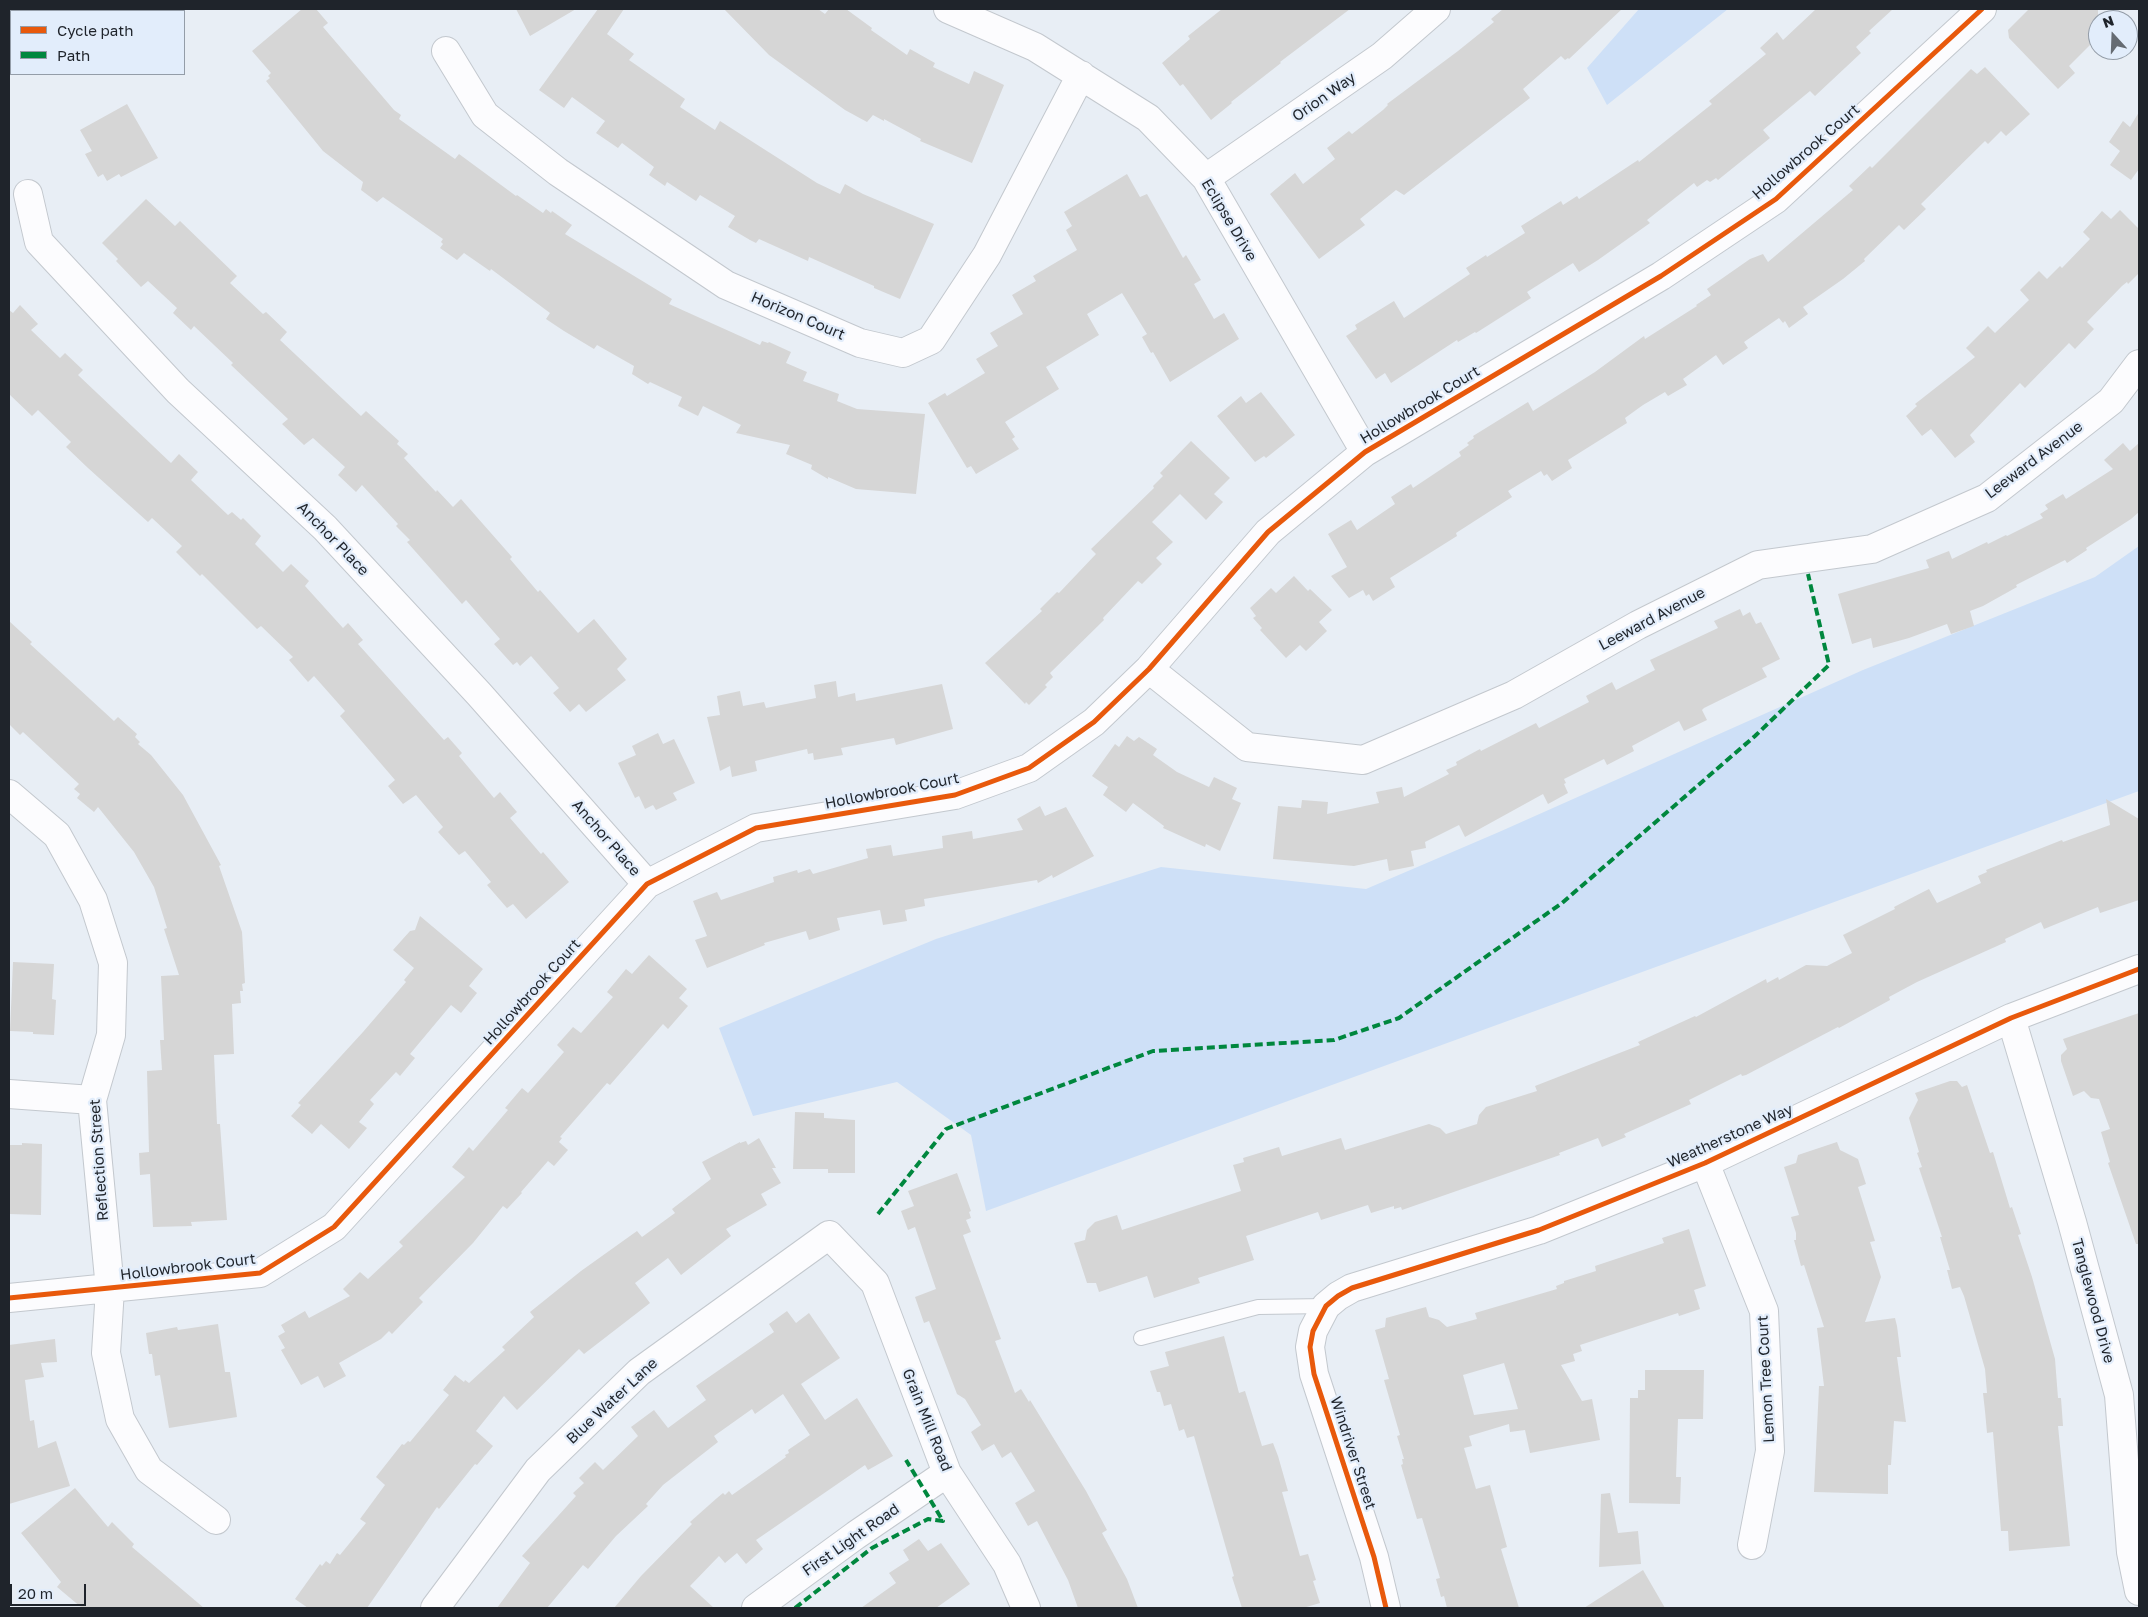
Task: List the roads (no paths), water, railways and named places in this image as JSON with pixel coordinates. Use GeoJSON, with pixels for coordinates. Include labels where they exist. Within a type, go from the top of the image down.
{"type":"FeatureCollection","features":[{"type":"Feature","properties":{"kind":"street","name":"Eclipse Drive"},"geometry":{"type":"LineString","coordinates":[[948,9],[1035,47],[1148,118],[1206,178],[1365,452]]}},
{"type":"Feature","properties":{"kind":"street","name":"Orion Way"},"geometry":{"type":"LineString","coordinates":[[1206,178],[1382,56],[1436,9]]}},
{"type":"Feature","properties":{"kind":"street","name":"Hollowbrook Court"},"geometry":{"type":"LineString","coordinates":[[9,1298],[260,1273],[334,1227],[647,884],[756,828],[955,795],[1029,768],[1094,722],[1149,669],[1268,532],[1365,452],[1661,276],[1776,199],[1982,9]]}},
{"type":"Feature","properties":{"kind":"street","name":"Horizon Court"},"geometry":{"type":"LineString","coordinates":[[446,51],[485,114],[558,172],[726,285],[860,342],[903,353],[931,340],[987,255],[1081,75]]}},
{"type":"Feature","properties":{"kind":"street","name":"Anchor Place"},"geometry":{"type":"LineString","coordinates":[[28,194],[39,242],[178,391],[324,528],[479,694],[647,884]]}},
{"type":"Feature","properties":{"kind":"street","name":"Leeward Avenue"},"geometry":{"type":"LineString","coordinates":[[1149,669],[1248,747],[1363,760],[1514,695],[1638,625],[1758,565],[1872,549],[1987,498],[2110,401],[2139,364]]}},
{"type":"Feature","properties":{"kind":"street","name":"Reflection Street"},"geometry":{"type":"LineString","coordinates":[[9,794],[57,835],[93,900],[113,963],[110,1035],[92,1100],[110,1289],[106,1353],[120,1419],[148,1470],[216,1520]]}},
{"type":"Feature","properties":{"kind":"street","name":"Weatherstone Way"},"geometry":{"type":"LineString","coordinates":[[1326,1306],[1352,1288],[1539,1230],[1705,1163],[2011,1018],[2139,969]]}},
{"type":"Feature","properties":{"kind":"street","name":"Tanglewood Drive"},"geometry":{"type":"LineString","coordinates":[[2011,1018],[2072,1222],[2119,1395],[2131,1552],[2139,1591]]}},
{"type":"Feature","properties":{"kind":"street"},"geometry":{"type":"LineString","coordinates":[[9,1094],[92,1100]]}},
{"type":"Feature","properties":{"kind":"street","name":"Lemon Tree Court"},"geometry":{"type":"LineString","coordinates":[[1705,1163],[1764,1311],[1770,1451],[1752,1545]]}},
{"type":"Feature","properties":{"kind":"street","name":"Grain Mill Road"},"geometry":{"type":"LineString","coordinates":[[829,1235],[875,1283],[947,1473],[1006,1564],[1026,1608]]}},
{"type":"Feature","properties":{"kind":"street","name":"Blue Water Lane"},"geometry":{"type":"LineString","coordinates":[[435,1608],[538,1470],[639,1372],[829,1235]]}},
{"type":"Feature","properties":{"kind":"street","name":"Windriver Street"},"geometry":{"type":"LineString","coordinates":[[1326,1306],[1313,1331],[1310,1347],[1314,1374],[1374,1557],[1386,1608]]}},
{"type":"Feature","properties":{"kind":"street","name":"First Light Road"},"geometry":{"type":"LineString","coordinates":[[756,1608],[856,1535],[947,1473]]}},
{"type":"Feature","properties":{"kind":"lane"},"geometry":{"type":"LineString","coordinates":[[1141,1338],[1258,1307],[1326,1306]]}}]}
